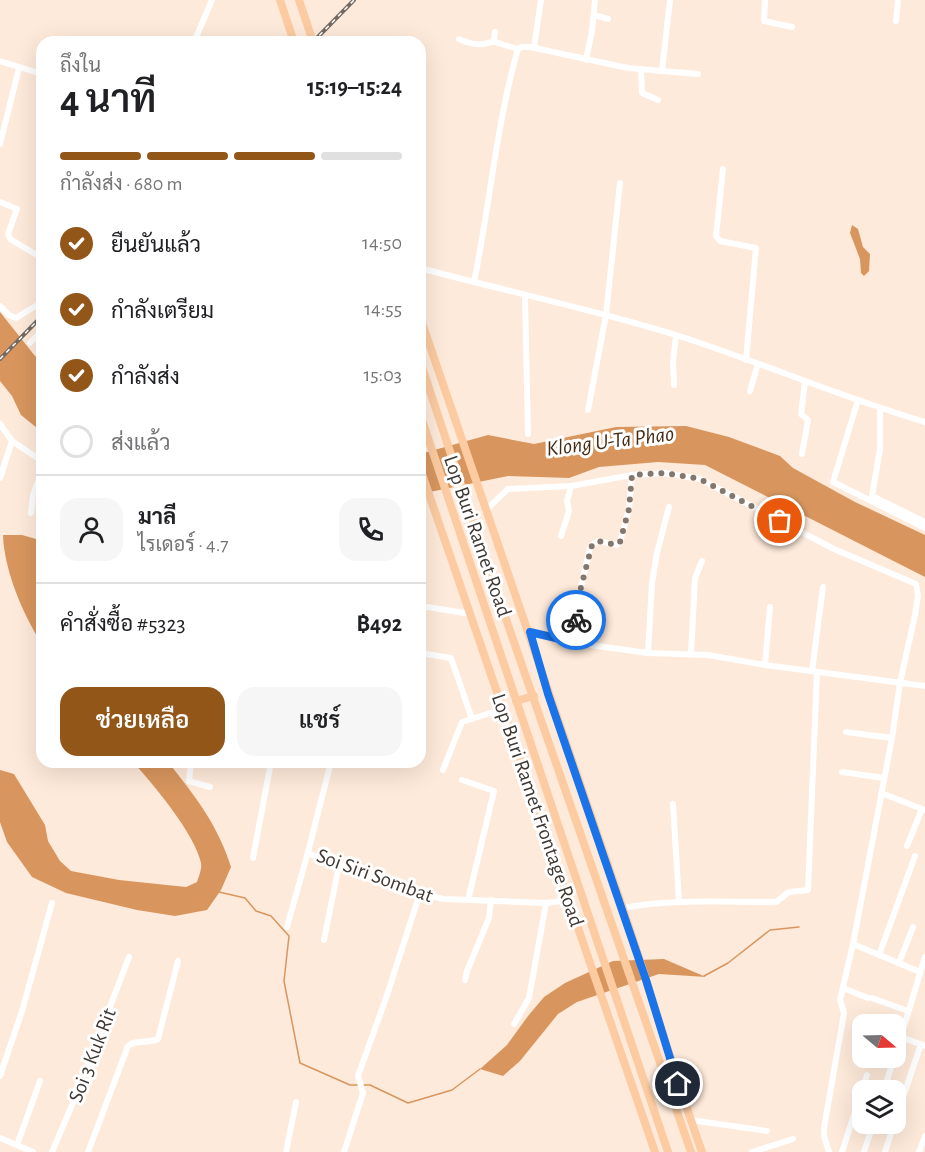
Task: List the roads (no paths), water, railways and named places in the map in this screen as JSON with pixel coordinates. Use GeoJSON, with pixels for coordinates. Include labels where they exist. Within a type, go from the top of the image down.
{"type":"FeatureCollection","features":[{"type":"Feature","properties":{"kind":"main road"},"geometry":{"type":"LineString","coordinates":[[280,0],[292,36]]}},
{"type":"Feature","properties":{"kind":"main road"},"geometry":{"type":"LineString","coordinates":[[299,0],[311,36]]}},
{"type":"Feature","properties":{"kind":"main road"},"geometry":{"type":"LineString","coordinates":[[426,335],[485,509],[530,632],[548,694],[623,908],[678,1084],[702,1152]]}},
{"type":"Feature","properties":{"kind":"main road","name":"Lop Buri Ramet Road"},"geometry":{"type":"LineString","coordinates":[[426,379],[633,986],[693,1152]]}},
{"type":"Feature","properties":{"kind":"main road","name":"Lop Buri Ramet Road"},"geometry":{"type":"LineString","coordinates":[[426,431],[668,1152]]}},
{"type":"Feature","properties":{"kind":"main road","name":"Lop Buri Ramet Frontage Road"},"geometry":{"type":"LineString","coordinates":[[426,486],[655,1152]]}},
{"type":"Feature","properties":{"kind":"main road"},"geometry":{"type":"LineString","coordinates":[[516,701],[534,696]]}},
{"type":"Feature","properties":{"kind":"main road"},"geometry":{"type":"LineString","coordinates":[[678,1084],[693,1152]]}},
{"type":"Feature","properties":{"kind":"main road"},"geometry":{"type":"LineString","coordinates":[[645,1120],[660,1152]]}},
{"type":"Feature","properties":{"kind":"street"},"geometry":{"type":"LineString","coordinates":[[197,36],[212,0]]}},
{"type":"Feature","properties":{"kind":"street"},"geometry":{"type":"LineString","coordinates":[[534,47],[542,0]]}},
{"type":"Feature","properties":{"kind":"street"},"geometry":{"type":"LineString","coordinates":[[586,60],[595,0]]}},
{"type":"Feature","properties":{"kind":"street"},"geometry":{"type":"LineString","coordinates":[[662,71],[670,0]]}},
{"type":"Feature","properties":{"kind":"street"},"geometry":{"type":"LineString","coordinates":[[765,0],[764,21],[792,27]]}},
{"type":"Feature","properties":{"kind":"street"},"geometry":{"type":"LineString","coordinates":[[896,21],[898,0]]}},
{"type":"Feature","properties":{"kind":"street"},"geometry":{"type":"LineString","coordinates":[[594,15],[608,19]]}},
{"type":"Feature","properties":{"kind":"street"},"geometry":{"type":"LineString","coordinates":[[495,32],[495,41]]}},
{"type":"Feature","properties":{"kind":"street"},"geometry":{"type":"LineString","coordinates":[[459,39],[473,45],[495,41],[518,49]]}},
{"type":"Feature","properties":{"kind":"street"},"geometry":{"type":"LineString","coordinates":[[474,282],[507,87],[518,49],[522,46],[534,47],[586,60],[640,69],[698,74]]}},
{"type":"Feature","properties":{"kind":"street"},"geometry":{"type":"LineString","coordinates":[[0,61],[36,72]]}},
{"type":"Feature","properties":{"kind":"street"},"geometry":{"type":"LineString","coordinates":[[0,144],[19,68]]}},
{"type":"Feature","properties":{"kind":"street"},"geometry":{"type":"LineString","coordinates":[[640,69],[642,93],[658,100]]}},
{"type":"Feature","properties":{"kind":"street"},"geometry":{"type":"LineString","coordinates":[[723,169],[716,236],[720,241],[756,248],[746,360]]}},
{"type":"Feature","properties":{"kind":"street"},"geometry":{"type":"LineString","coordinates":[[588,410],[606,315],[620,183]]}},
{"type":"Feature","properties":{"kind":"street"},"geometry":{"type":"LineString","coordinates":[[0,202],[17,209],[8,234],[10,239],[36,254]]}},
{"type":"Feature","properties":{"kind":"street"},"geometry":{"type":"LineString","coordinates":[[426,270],[606,315],[676,336],[925,422]]}},
{"type":"Feature","properties":{"kind":"street"},"geometry":{"type":"LineString","coordinates":[[525,296],[528,434]]}},
{"type":"Feature","properties":{"kind":"street"},"geometry":{"type":"LineString","coordinates":[[0,306],[16,318],[36,306]]}},
{"type":"Feature","properties":{"kind":"street"},"geometry":{"type":"LineString","coordinates":[[674,385],[673,361],[676,336]]}},
{"type":"Feature","properties":{"kind":"street"},"geometry":{"type":"LineString","coordinates":[[30,343],[36,337]]}},
{"type":"Feature","properties":{"kind":"street"},"geometry":{"type":"LineString","coordinates":[[750,391],[758,364]]}},
{"type":"Feature","properties":{"kind":"street"},"geometry":{"type":"LineString","coordinates":[[802,453],[808,420],[801,414],[805,381]]}},
{"type":"Feature","properties":{"kind":"street"},"geometry":{"type":"LineString","coordinates":[[858,400],[833,482],[925,528]]}},
{"type":"Feature","properties":{"kind":"street"},"geometry":{"type":"LineString","coordinates":[[880,408],[880,449],[872,496],[925,522]]}},
{"type":"Feature","properties":{"kind":"street"},"geometry":{"type":"LineString","coordinates":[[0,424],[12,441],[36,457]]}},
{"type":"Feature","properties":{"kind":"street"},"geometry":{"type":"LineString","coordinates":[[0,478],[12,441]]}},
{"type":"Feature","properties":{"kind":"street"},"geometry":{"type":"LineString","coordinates":[[485,509],[508,489],[571,486],[632,475],[665,473],[700,479],[834,549],[916,584],[918,595],[915,615],[900,682],[892,738],[840,1001],[844,1007],[844,1013],[824,1128],[829,1152]]}},
{"type":"Feature","properties":{"kind":"street"},"geometry":{"type":"LineString","coordinates":[[573,642],[579,597],[590,548],[598,541],[616,545],[620,542],[629,509],[632,475]]}},
{"type":"Feature","properties":{"kind":"street"},"geometry":{"type":"LineString","coordinates":[[561,536],[569,511],[567,501],[571,486]]}},
{"type":"Feature","properties":{"kind":"street"},"geometry":{"type":"LineString","coordinates":[[31,513],[36,487]]}},
{"type":"Feature","properties":{"kind":"street"},"geometry":{"type":"LineString","coordinates":[[648,652],[652,583],[669,507]]}},
{"type":"Feature","properties":{"kind":"street"},"geometry":{"type":"LineString","coordinates":[[691,654],[695,578],[702,561]]}},
{"type":"Feature","properties":{"kind":"street"},"geometry":{"type":"LineString","coordinates":[[623,908],[679,902],[776,902],[789,892],[808,890],[815,671],[823,587]]}},
{"type":"Feature","properties":{"kind":"street"},"geometry":{"type":"LineString","coordinates":[[765,665],[770,607]]}},
{"type":"Feature","properties":{"kind":"street"},"geometry":{"type":"LineString","coordinates":[[426,608],[471,614]]}},
{"type":"Feature","properties":{"kind":"street"},"geometry":{"type":"LineString","coordinates":[[530,632],[573,642],[648,652],[691,654],[925,686]]}},
{"type":"Feature","properties":{"kind":"street"},"geometry":{"type":"LineString","coordinates":[[426,654],[451,658],[472,719]]}},
{"type":"Feature","properties":{"kind":"street"},"geometry":{"type":"LineString","coordinates":[[443,770],[462,722],[503,709]]}},
{"type":"Feature","properties":{"kind":"street"},"geometry":{"type":"LineString","coordinates":[[846,732],[892,738]]}},
{"type":"Feature","properties":{"kind":"street"},"geometry":{"type":"LineString","coordinates":[[190,768],[189,781],[210,787]]}},
{"type":"Feature","properties":{"kind":"street"},"geometry":{"type":"LineString","coordinates":[[253,858],[270,768]]}},
{"type":"Feature","properties":{"kind":"street","name":"Soi Siri Sombat"},"geometry":{"type":"LineString","coordinates":[[329,768],[308,852],[339,866],[443,899],[546,903],[569,900]]}},
{"type":"Feature","properties":{"kind":"street"},"geometry":{"type":"LineString","coordinates":[[842,772],[884,778]]}},
{"type":"Feature","properties":{"kind":"street"},"geometry":{"type":"LineString","coordinates":[[462,780],[494,791],[468,900]]}},
{"type":"Feature","properties":{"kind":"street"},"geometry":{"type":"LineString","coordinates":[[881,792],[924,809],[907,846]]}},
{"type":"Feature","properties":{"kind":"street"},"geometry":{"type":"LineString","coordinates":[[673,804],[679,902]]}},
{"type":"Feature","properties":{"kind":"street"},"geometry":{"type":"LineString","coordinates":[[287,927],[308,852]]}},
{"type":"Feature","properties":{"kind":"street"},"geometry":{"type":"LineString","coordinates":[[879,955],[915,856]]}},
{"type":"Feature","properties":{"kind":"street"},"geometry":{"type":"LineString","coordinates":[[324,940],[339,866]]}},
{"type":"Feature","properties":{"kind":"street"},"geometry":{"type":"LineString","coordinates":[[344,1152],[363,1093],[357,1076],[386,998],[420,893]]}},
{"type":"Feature","properties":{"kind":"street"},"geometry":{"type":"LineString","coordinates":[[465,980],[466,971],[489,918],[491,900]]}},
{"type":"Feature","properties":{"kind":"street"},"geometry":{"type":"LineString","coordinates":[[0,1076],[25,1001],[51,903]]}},
{"type":"Feature","properties":{"kind":"street"},"geometry":{"type":"LineString","coordinates":[[514,1024],[529,998],[546,903]]}},
{"type":"Feature","properties":{"kind":"street"},"geometry":{"type":"LineString","coordinates":[[899,963],[913,927]]}},
{"type":"Feature","properties":{"kind":"street"},"geometry":{"type":"LineString","coordinates":[[853,944],[920,972]]}},
{"type":"Feature","properties":{"kind":"street","name":"Soi 3 Kuk Rit"},"geometry":{"type":"LineString","coordinates":[[52,1152],[84,1076],[129,957]]}},
{"type":"Feature","properties":{"kind":"street"},"geometry":{"type":"LineString","coordinates":[[906,1018],[925,957]]}},
{"type":"Feature","properties":{"kind":"street"},"geometry":{"type":"LineString","coordinates":[[88,1152],[128,1046],[135,1042],[152,1042],[158,1039],[178,961]]}},
{"type":"Feature","properties":{"kind":"street"},"geometry":{"type":"LineString","coordinates":[[843,988],[908,1011]]}},
{"type":"Feature","properties":{"kind":"street"},"geometry":{"type":"LineString","coordinates":[[906,1039],[923,1045],[906,1089]]}},
{"type":"Feature","properties":{"kind":"street"},"geometry":{"type":"LineString","coordinates":[[866,1080],[867,1075]]}},
{"type":"Feature","properties":{"kind":"street"},"geometry":{"type":"LineString","coordinates":[[17,1145],[40,1081]]}},
{"type":"Feature","properties":{"kind":"street"},"geometry":{"type":"LineString","coordinates":[[286,1152],[296,1101]]}},
{"type":"Feature","properties":{"kind":"street"},"geometry":{"type":"LineString","coordinates":[[691,1120],[767,1131]]}},
{"type":"Feature","properties":{"kind":"street"},"geometry":{"type":"LineString","coordinates":[[842,1152],[852,1125]]}},
{"type":"Feature","properties":{"kind":"street"},"geometry":{"type":"LineString","coordinates":[[864,1152],[870,1134]]}},
{"type":"Feature","properties":{"kind":"street"},"geometry":{"type":"LineString","coordinates":[[885,1152],[891,1134]]}},
{"type":"Feature","properties":{"kind":"street"},"geometry":{"type":"LineString","coordinates":[[919,1152],[925,1136]]}},
{"type":"Feature","properties":{"kind":"street"},"geometry":{"type":"LineString","coordinates":[[0,1138],[33,1152]]}},
{"type":"Feature","properties":{"kind":"street"},"geometry":{"type":"LineString","coordinates":[[752,1152],[793,1139]]}},
{"type":"Feature","properties":{"kind":"water"},"geometry":{"type":"Polygon","coordinates":[[[852,225],[858,229],[863,247],[870,254],[869,271],[864,276],[861,273],[860,259],[850,233],[852,225]]]}},
{"type":"Feature","properties":{"kind":"water"},"geometry":{"type":"Polygon","coordinates":[[[0,312],[36,357],[36,427],[21,415],[12,396],[0,381],[0,312]]]}},
{"type":"Feature","properties":{"kind":"water","name":"Klong U-Ta Phao"},"geometry":{"type":"Polygon","coordinates":[[[686,426],[729,437],[780,456],[793,468],[855,502],[925,535],[925,577],[705,465],[658,462],[599,467],[569,478],[508,476],[426,493],[426,452],[488,435],[534,444],[616,427],[686,426]]]}},
{"type":"Feature","properties":{"kind":"water"},"geometry":{"type":"Polygon","coordinates":[[[3,535],[22,535],[36,539],[36,634],[16,592],[4,549],[3,535]]]}},
{"type":"Feature","properties":{"kind":"water"},"geometry":{"type":"Polygon","coordinates":[[[138,768],[173,768],[212,824],[226,852],[231,867],[221,890],[207,910],[175,916],[137,910],[66,893],[32,877],[7,842],[0,822],[0,770],[14,774],[45,825],[48,841],[60,861],[71,871],[119,880],[186,887],[197,882],[201,863],[191,838],[162,796],[138,768]]]}},
{"type":"Feature","properties":{"kind":"water"},"geometry":{"type":"Polygon","coordinates":[[[664,959],[706,977],[659,974],[577,1002],[558,1014],[520,1061],[503,1076],[480,1069],[507,1045],[544,997],[565,983],[613,961],[664,959]]]}},
{"type":"Feature","properties":{"kind":"waterway"},"geometry":{"type":"LineString","coordinates":[[219,892],[245,898],[256,911],[271,916],[289,936],[284,981],[300,1063],[350,1085],[358,1085]]}},
{"type":"Feature","properties":{"kind":"waterway"},"geometry":{"type":"LineString","coordinates":[[704,976],[728,963],[770,930],[799,927]]}},
{"type":"Feature","properties":{"kind":"waterway"},"geometry":{"type":"LineString","coordinates":[[363,1085],[370,1085],[408,1103],[452,1090],[480,1069]]}},
{"type":"Feature","properties":{"kind":"railway"},"geometry":{"type":"LineString","coordinates":[[319,36],[354,0]]}},
{"type":"Feature","properties":{"kind":"railway"},"geometry":{"type":"LineString","coordinates":[[0,359],[36,322]]}}]}
